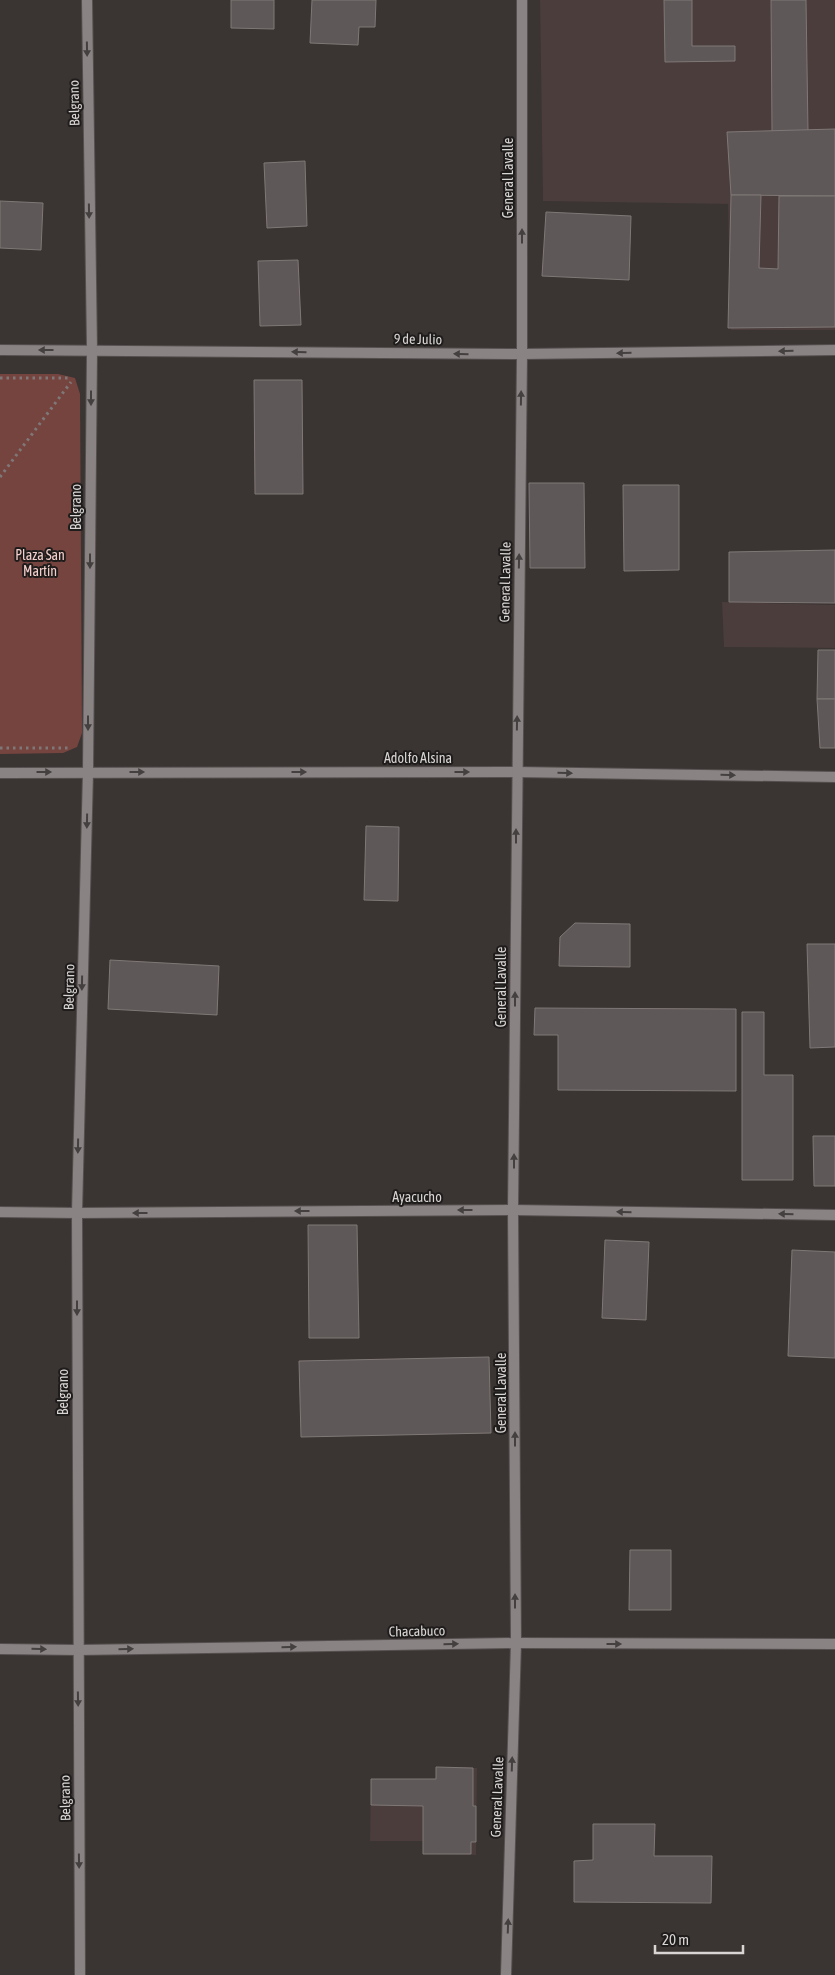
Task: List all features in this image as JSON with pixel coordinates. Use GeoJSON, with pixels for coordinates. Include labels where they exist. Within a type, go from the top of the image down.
{"type":"FeatureCollection","features":[{"type":"Feature","properties":{"kind":"street","name":"Belgrano"},"geometry":{"type":"LineString","coordinates":[[80,1975],[76,1213],[88,772],[92,350],[87,0]]}},
{"type":"Feature","properties":{"kind":"street","name":"General Lavalle"},"geometry":{"type":"LineString","coordinates":[[506,1975],[516,1643],[514,1210],[522,354],[522,0]]}},
{"type":"Feature","properties":{"kind":"street","name":"9 de Julio"},"geometry":{"type":"LineString","coordinates":[[0,350],[522,354],[835,350]]}},
{"type":"Feature","properties":{"kind":"street","name":"Adolfo Alsina"},"geometry":{"type":"LineString","coordinates":[[0,772],[517,772],[835,776]]}},
{"type":"Feature","properties":{"kind":"street","name":"Ayacucho"},"geometry":{"type":"LineString","coordinates":[[0,1212],[514,1210],[835,1215]]}},
{"type":"Feature","properties":{"kind":"street","name":"Chacabuco"},"geometry":{"type":"LineString","coordinates":[[0,1649],[78,1650],[516,1643],[835,1644]]}},
{"type":"Feature","properties":{"kind":"path"},"geometry":{"type":"LineString","coordinates":[[0,378],[74,378],[0,477]]}},
{"type":"Feature","properties":{"kind":"shaded area"},"geometry":{"type":"Polygon","coordinates":[[[540,0],[835,0],[835,330],[731,330],[728,204],[543,201],[540,0]]]}},
{"type":"Feature","properties":{"kind":"shaded area"},"geometry":{"type":"Polygon","coordinates":[[[722,602],[835,605],[835,648],[724,647],[722,602]]]}},
{"type":"Feature","properties":{"kind":"shaded area"},"geometry":{"type":"Polygon","coordinates":[[[436,1767],[477,1768],[476,1855],[423,1854],[423,1841],[370,1841],[371,1779],[436,1779],[436,1767]]]}},
{"type":"Feature","properties":{"kind":"green space","name":"Plaza San Martín"},"geometry":{"type":"Polygon","coordinates":[[[0,374],[58,374],[75,378],[80,394],[82,733],[77,747],[63,753],[0,754],[0,374]]]}},
{"type":"Feature","properties":{"kind":"building"},"geometry":{"type":"Polygon","coordinates":[[[231,0],[274,0],[274,29],[231,28],[231,0]]]}},
{"type":"Feature","properties":{"kind":"building"},"geometry":{"type":"Polygon","coordinates":[[[312,0],[376,0],[375,27],[359,27],[358,45],[310,43],[312,0]]]}},
{"type":"Feature","properties":{"kind":"building"},"geometry":{"type":"Polygon","coordinates":[[[664,0],[692,0],[692,46],[735,46],[735,61],[665,62],[664,0]]]}},
{"type":"Feature","properties":{"kind":"building"},"geometry":{"type":"Polygon","coordinates":[[[771,0],[806,0],[808,132],[772,132],[771,0]]]}},
{"type":"Feature","properties":{"kind":"building"},"geometry":{"type":"Polygon","coordinates":[[[835,129],[835,196],[731,195],[727,132],[835,129]]]}},
{"type":"Feature","properties":{"kind":"building"},"geometry":{"type":"Polygon","coordinates":[[[305,161],[307,226],[267,228],[264,163],[305,161]]]}},
{"type":"Feature","properties":{"kind":"building"},"geometry":{"type":"Polygon","coordinates":[[[731,195],[761,195],[759,268],[778,269],[779,196],[835,196],[835,327],[728,328],[731,195]]]}},
{"type":"Feature","properties":{"kind":"building"},"geometry":{"type":"Polygon","coordinates":[[[0,201],[43,203],[41,250],[0,248],[0,201]]]}},
{"type":"Feature","properties":{"kind":"building"},"geometry":{"type":"Polygon","coordinates":[[[546,212],[631,216],[629,280],[542,276],[546,212]]]}},
{"type":"Feature","properties":{"kind":"building"},"geometry":{"type":"Polygon","coordinates":[[[298,260],[301,325],[260,326],[258,261],[298,260]]]}},
{"type":"Feature","properties":{"kind":"building"},"geometry":{"type":"Polygon","coordinates":[[[254,380],[302,380],[303,494],[255,494],[254,380]]]}},
{"type":"Feature","properties":{"kind":"building"},"geometry":{"type":"Polygon","coordinates":[[[529,483],[584,483],[585,568],[530,568],[529,483]]]}},
{"type":"Feature","properties":{"kind":"building"},"geometry":{"type":"Polygon","coordinates":[[[623,485],[679,485],[679,570],[624,571],[623,485]]]}},
{"type":"Feature","properties":{"kind":"building"},"geometry":{"type":"Polygon","coordinates":[[[835,550],[835,603],[729,602],[729,552],[835,550]]]}},
{"type":"Feature","properties":{"kind":"building"},"geometry":{"type":"Polygon","coordinates":[[[818,650],[835,650],[835,699],[817,699],[818,650]]]}},
{"type":"Feature","properties":{"kind":"building"},"geometry":{"type":"Polygon","coordinates":[[[817,699],[835,699],[835,748],[820,748],[817,699]]]}},
{"type":"Feature","properties":{"kind":"building"},"geometry":{"type":"Polygon","coordinates":[[[366,826],[399,827],[398,901],[364,900],[366,826]]]}},
{"type":"Feature","properties":{"kind":"building"},"geometry":{"type":"Polygon","coordinates":[[[575,923],[630,924],[630,967],[559,966],[560,937],[575,923]]]}},
{"type":"Feature","properties":{"kind":"building"},"geometry":{"type":"Polygon","coordinates":[[[807,944],[835,944],[835,1047],[810,1048],[807,944]]]}},
{"type":"Feature","properties":{"kind":"building"},"geometry":{"type":"Polygon","coordinates":[[[110,960],[219,966],[217,1015],[108,1009],[110,960]]]}},
{"type":"Feature","properties":{"kind":"building"},"geometry":{"type":"Polygon","coordinates":[[[535,1008],[736,1009],[736,1091],[558,1090],[558,1035],[534,1035],[535,1008]]]}},
{"type":"Feature","properties":{"kind":"building"},"geometry":{"type":"Polygon","coordinates":[[[742,1012],[764,1012],[764,1075],[793,1075],[793,1180],[742,1180],[742,1012]]]}},
{"type":"Feature","properties":{"kind":"building"},"geometry":{"type":"Polygon","coordinates":[[[813,1136],[835,1136],[835,1186],[814,1186],[813,1136]]]}},
{"type":"Feature","properties":{"kind":"building"},"geometry":{"type":"Polygon","coordinates":[[[308,1225],[357,1225],[359,1338],[309,1338],[308,1225]]]}},
{"type":"Feature","properties":{"kind":"building"},"geometry":{"type":"Polygon","coordinates":[[[605,1240],[649,1242],[646,1320],[602,1318],[605,1240]]]}},
{"type":"Feature","properties":{"kind":"building"},"geometry":{"type":"Polygon","coordinates":[[[792,1250],[835,1252],[835,1358],[788,1356],[792,1250]]]}},
{"type":"Feature","properties":{"kind":"building"},"geometry":{"type":"Polygon","coordinates":[[[489,1357],[491,1433],[301,1437],[299,1361],[489,1357]]]}},
{"type":"Feature","properties":{"kind":"building"},"geometry":{"type":"Polygon","coordinates":[[[630,1550],[671,1550],[671,1610],[629,1610],[630,1550]]]}},
{"type":"Feature","properties":{"kind":"building"},"geometry":{"type":"Polygon","coordinates":[[[436,1767],[473,1768],[473,1806],[476,1806],[476,1842],[471,1842],[471,1854],[423,1854],[423,1806],[371,1805],[371,1779],[436,1779],[436,1767]]]}},
{"type":"Feature","properties":{"kind":"building"},"geometry":{"type":"Polygon","coordinates":[[[593,1824],[655,1824],[654,1856],[712,1856],[711,1903],[574,1902],[574,1861],[593,1860],[593,1824]]]}}]}
